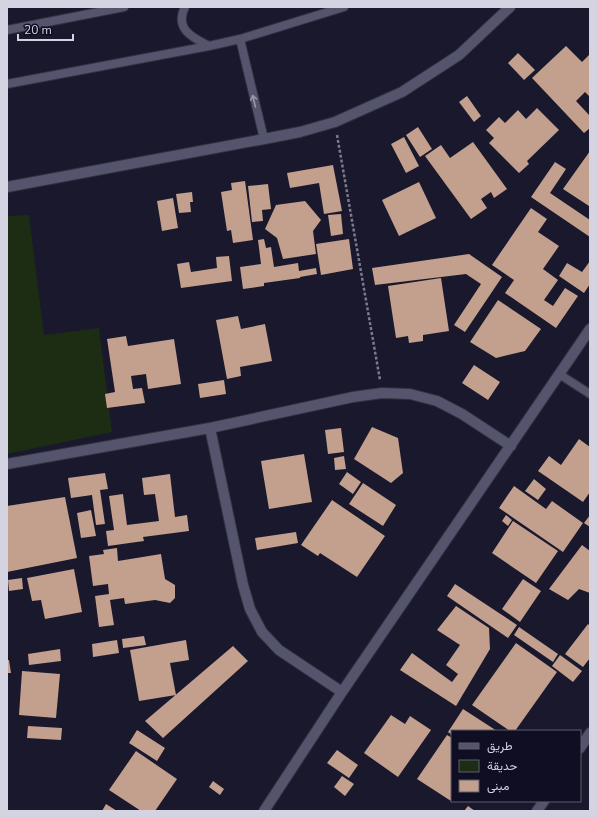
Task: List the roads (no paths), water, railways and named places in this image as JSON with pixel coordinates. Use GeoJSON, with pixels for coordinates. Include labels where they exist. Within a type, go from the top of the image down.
{"type":"FeatureCollection","features":[{"type":"Feature","properties":{"kind":"street"},"geometry":{"type":"LineString","coordinates":[[7,187],[300,132],[335,122],[402,92],[459,55],[510,7]]}},
{"type":"Feature","properties":{"kind":"street"},"geometry":{"type":"LineString","coordinates":[[264,811],[342,692],[590,329]]}},
{"type":"Feature","properties":{"kind":"street"},"geometry":{"type":"LineString","coordinates":[[7,464],[210,428],[353,397],[382,393],[410,394],[437,401],[462,414],[511,446]]}},
{"type":"Feature","properties":{"kind":"street"},"geometry":{"type":"LineString","coordinates":[[210,428],[250,610],[262,632],[279,650],[342,692]]}},
{"type":"Feature","properties":{"kind":"street"},"geometry":{"type":"LineString","coordinates":[[581,746],[590,733]]}},
{"type":"Feature","properties":{"kind":"street"},"geometry":{"type":"LineString","coordinates":[[537,811],[543,802]]}},
{"type":"Feature","properties":{"kind":"lane"},"geometry":{"type":"LineString","coordinates":[[7,30],[124,7]]}},
{"type":"Feature","properties":{"kind":"lane"},"geometry":{"type":"LineString","coordinates":[[185,7],[182,12],[182,24],[188,34],[209,46]]}},
{"type":"Feature","properties":{"kind":"lane"},"geometry":{"type":"LineString","coordinates":[[7,84],[240,39],[344,7]]}},
{"type":"Feature","properties":{"kind":"lane"},"geometry":{"type":"LineString","coordinates":[[240,39],[264,139]]}},
{"type":"Feature","properties":{"kind":"lane"},"geometry":{"type":"LineString","coordinates":[[559,374],[590,394]]}}]}
